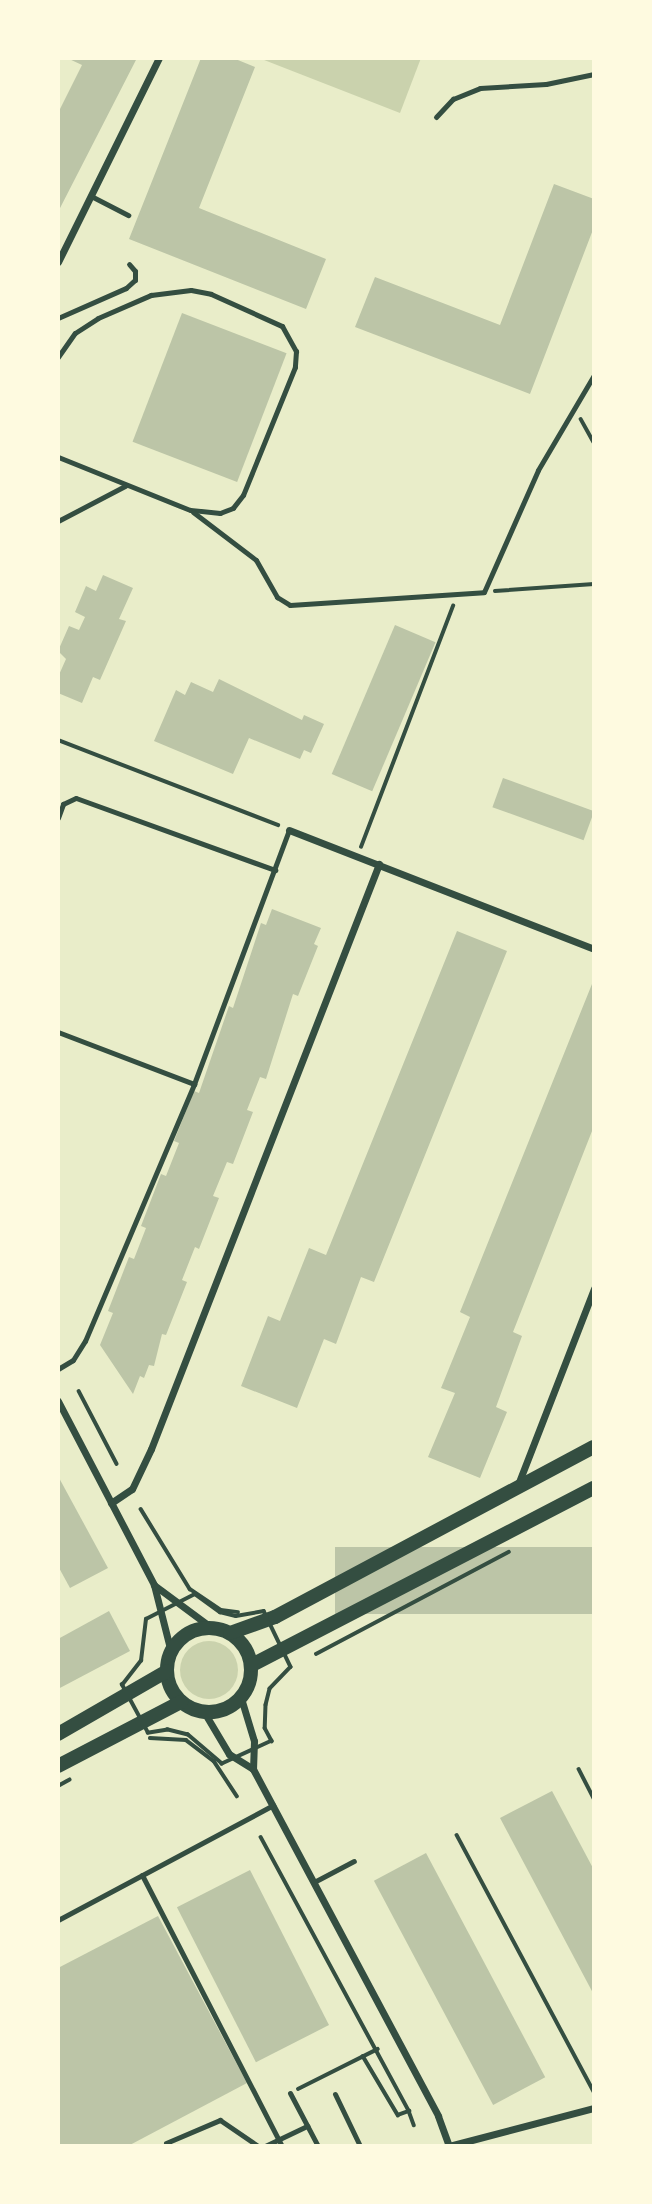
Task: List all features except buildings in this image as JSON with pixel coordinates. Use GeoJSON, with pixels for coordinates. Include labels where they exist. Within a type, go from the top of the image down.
{"type":"FeatureCollection","features":[{"type":"Feature","properties":{"kind":"main road"},"geometry":{"type":"LineString","coordinates":[[230,1633],[275,1616],[594,1447]]}},
{"type":"Feature","properties":{"kind":"main road"},"geometry":{"type":"LineString","coordinates":[[252,1665],[594,1488]]}},
{"type":"Feature","properties":{"kind":"main road"},"geometry":{"type":"LineString","coordinates":[[212,1628],[230,1633],[248,1652],[252,1665],[242,1698],[231,1707],[204,1712],[181,1702],[167,1671],[171,1652],[187,1634],[212,1628]]}},
{"type":"Feature","properties":{"kind":"main road"},"geometry":{"type":"LineString","coordinates":[[58,1734],[167,1671]]}},
{"type":"Feature","properties":{"kind":"main road"},"geometry":{"type":"LineString","coordinates":[[58,1766],[181,1702]]}},
{"type":"Feature","properties":{"kind":"street"},"geometry":{"type":"LineString","coordinates":[[58,262],[159,58]]}},
{"type":"Feature","properties":{"kind":"street"},"geometry":{"type":"LineString","coordinates":[[289,830],[594,949]]}},
{"type":"Feature","properties":{"kind":"street"},"geometry":{"type":"LineString","coordinates":[[111,1503],[132,1489],[147,1459],[379,864]]}},
{"type":"Feature","properties":{"kind":"street"},"geometry":{"type":"LineString","coordinates":[[516,1489],[594,1289]]}},
{"type":"Feature","properties":{"kind":"street"},"geometry":{"type":"LineString","coordinates":[[58,1401],[154,1585],[171,1652]]}},
{"type":"Feature","properties":{"kind":"street"},"geometry":{"type":"LineString","coordinates":[[154,1585],[212,1628]]}},
{"type":"Feature","properties":{"kind":"street"},"geometry":{"type":"LineString","coordinates":[[242,1698],[254,1741],[253,1769]]}},
{"type":"Feature","properties":{"kind":"street"},"geometry":{"type":"LineString","coordinates":[[204,1712],[229,1754],[253,1769],[438,2116],[449,2146],[594,2108]]}},
{"type":"Feature","properties":{"kind":"lane"},"geometry":{"type":"LineString","coordinates":[[436,117],[453,99],[480,88],[546,85],[594,74]]}},
{"type":"Feature","properties":{"kind":"lane"},"geometry":{"type":"LineString","coordinates":[[91,196],[128,215]]}},
{"type":"Feature","properties":{"kind":"lane"},"geometry":{"type":"LineString","coordinates":[[58,318],[126,288],[135,281],[135,271],[129,264]]}},
{"type":"Feature","properties":{"kind":"lane"},"geometry":{"type":"LineString","coordinates":[[58,355],[75,333],[98,318],[171,291],[211,294],[282,326],[296,351],[295,367],[243,495],[233,508],[220,513],[190,510],[58,457]]}},
{"type":"Feature","properties":{"kind":"lane"},"geometry":{"type":"LineString","coordinates":[[190,510],[256,560],[277,597],[290,605],[484,592],[538,470],[594,375]]}},
{"type":"Feature","properties":{"kind":"lane"},"geometry":{"type":"LineString","coordinates":[[58,521],[125,486]]}},
{"type":"Feature","properties":{"kind":"lane"},"geometry":{"type":"LineString","coordinates":[[58,818],[63,804],[76,798],[275,870]]}},
{"type":"Feature","properties":{"kind":"lane"},"geometry":{"type":"LineString","coordinates":[[58,1370],[82,1348],[194,1084],[289,830]]}},
{"type":"Feature","properties":{"kind":"lane"},"geometry":{"type":"LineString","coordinates":[[58,1032],[194,1084]]}},
{"type":"Feature","properties":{"kind":"lane"},"geometry":{"type":"LineString","coordinates":[[58,1920],[273,1805]]}},
{"type":"Feature","properties":{"kind":"lane"},"geometry":{"type":"LineString","coordinates":[[314,1882],[354,1861]]}},
{"type":"Feature","properties":{"kind":"lane"},"geometry":{"type":"LineString","coordinates":[[142,1875],[282,2146]]}},
{"type":"Feature","properties":{"kind":"lane"},"geometry":{"type":"LineString","coordinates":[[290,2093],[318,2146]]}},
{"type":"Feature","properties":{"kind":"lane"},"geometry":{"type":"LineString","coordinates":[[335,2094],[360,2146]]}},
{"type":"Feature","properties":{"kind":"lane"},"geometry":{"type":"LineString","coordinates":[[166,2143],[220,2120],[258,2146]]}},
{"type":"Feature","properties":{"kind":"lane"},"geometry":{"type":"LineString","coordinates":[[265,2146],[307,2126]]}},
{"type":"Feature","properties":{"kind":"path"},"geometry":{"type":"LineString","coordinates":[[574,409],[594,442]]}},
{"type":"Feature","properties":{"kind":"path"},"geometry":{"type":"LineString","coordinates":[[484,592],[594,583]]}},
{"type":"Feature","properties":{"kind":"path"},"geometry":{"type":"LineString","coordinates":[[358,856],[458,594]]}},
{"type":"Feature","properties":{"kind":"path"},"geometry":{"type":"LineString","coordinates":[[58,740],[289,830]]}},
{"type":"Feature","properties":{"kind":"path"},"geometry":{"type":"LineString","coordinates":[[79,1391],[117,1464]]}},
{"type":"Feature","properties":{"kind":"path"},"geometry":{"type":"LineString","coordinates":[[141,1509],[190,1589],[221,1610],[253,1611],[269,1603]]}},
{"type":"Feature","properties":{"kind":"path"},"geometry":{"type":"LineString","coordinates":[[316,1654],[522,1545]]}},
{"type":"Feature","properties":{"kind":"path"},"geometry":{"type":"LineString","coordinates":[[195,1594],[220,1612],[236,1616],[265,1612]]}},
{"type":"Feature","properties":{"kind":"path"},"geometry":{"type":"LineString","coordinates":[[122,1685],[141,1661],[146,1619]]}},
{"type":"Feature","properties":{"kind":"path"},"geometry":{"type":"LineString","coordinates":[[272,1741],[265,1728],[270,1689],[291,1667]]}},
{"type":"Feature","properties":{"kind":"path"},"geometry":{"type":"LineString","coordinates":[[222,1763],[188,1735],[167,1730],[148,1735],[186,1740],[214,1761],[237,1796]]}},
{"type":"Feature","properties":{"kind":"path"},"geometry":{"type":"LineString","coordinates":[[579,1769],[594,1798]]}},
{"type":"Feature","properties":{"kind":"path"},"geometry":{"type":"LineString","coordinates":[[58,1786],[80,1774]]}},
{"type":"Feature","properties":{"kind":"path"},"geometry":{"type":"LineString","coordinates":[[457,1835],[594,2092]]}},
{"type":"Feature","properties":{"kind":"path"},"geometry":{"type":"LineString","coordinates":[[261,1837],[378,2049],[414,2125]]}},
{"type":"Feature","properties":{"kind":"path"},"geometry":{"type":"LineString","coordinates":[[290,2093],[378,2049]]}},
{"type":"Feature","properties":{"kind":"path"},"geometry":{"type":"LineString","coordinates":[[363,2056],[398,2115],[409,2111]]}},
{"type":"Feature","properties":{"kind":"green space"},"geometry":{"type":"Polygon","coordinates":[[[259,58],[421,58],[400,113],[259,58]]]}},
{"type":"Feature","properties":{"kind":"green space"},"geometry":{"type":"Polygon","coordinates":[[[209,1641],[225,1646],[233,1654],[238,1670],[233,1686],[225,1694],[209,1699],[193,1694],[185,1686],[180,1670],[185,1654],[193,1646],[209,1641]]]}}]}
